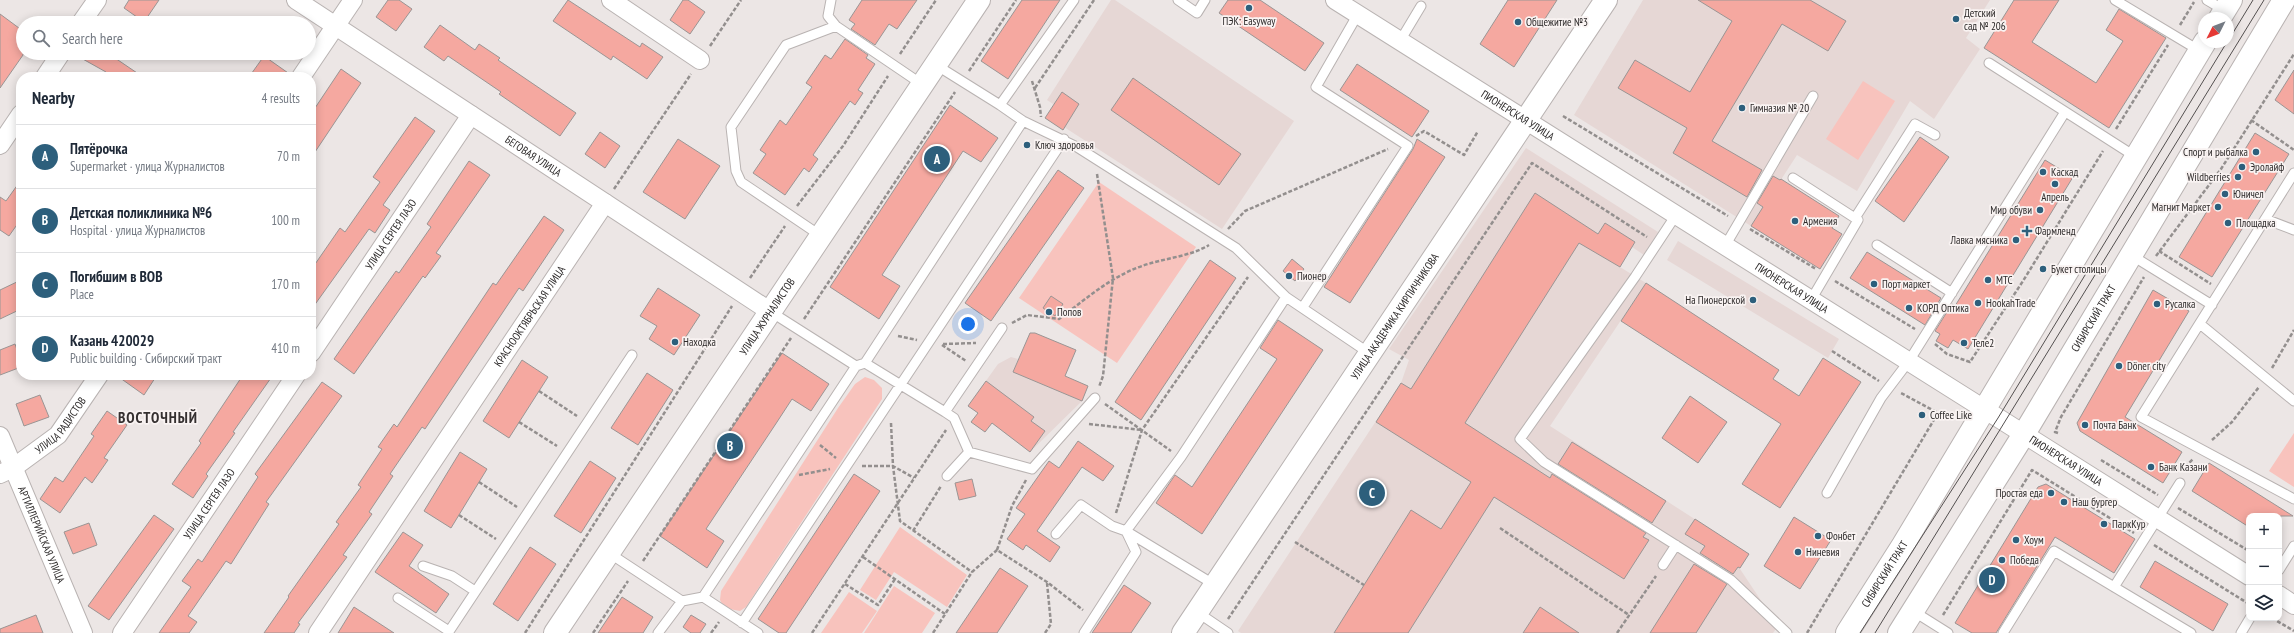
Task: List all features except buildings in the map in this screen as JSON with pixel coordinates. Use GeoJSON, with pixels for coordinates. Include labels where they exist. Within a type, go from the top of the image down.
{"type":"FeatureCollection","features":[{"type":"Feature","properties":{"kind":"street"},"geometry":{"type":"LineString","coordinates":[[86,16],[97,0]]}},
{"type":"Feature","properties":{"kind":"street","name":"БЕГОВАЯ УЛИЦА"},"geometry":{"type":"LineString","coordinates":[[296,0],[771,312]]}},
{"type":"Feature","properties":{"kind":"street"},"geometry":{"type":"LineString","coordinates":[[316,55],[353,0]]}},
{"type":"Feature","properties":{"kind":"street"},"geometry":{"type":"LineString","coordinates":[[612,0],[700,60]]}},
{"type":"Feature","properties":{"kind":"street","name":"УЛИЦА ЖУРНАЛИСТОВ"},"geometry":{"type":"LineString","coordinates":[[555,633],[979,0]]}},
{"type":"Feature","properties":{"kind":"street","name":"ПИОНЕРСКАЯ УЛИЦА"},"geometry":{"type":"LineString","coordinates":[[1335,0],[2246,574]]}},
{"type":"Feature","properties":{"kind":"street","name":"УЛИЦА АКАДЕМИКА КИРПИЧНИКОВА"},"geometry":{"type":"LineString","coordinates":[[1183,633],[1606,0]]}},
{"type":"Feature","properties":{"kind":"street","name":"СИБИРСКИЙ ТРАКТ"},"geometry":{"type":"LineString","coordinates":[[1899,633],[2024,434],[2130,254],[2284,0]]}},
{"type":"Feature","properties":{"kind":"street","name":"СИБИРСКИЙ ТРАКТ"},"geometry":{"type":"LineString","coordinates":[[1847,633],[1903,545],[1983,409],[2201,48]]}},
{"type":"Feature","properties":{"kind":"street"},"geometry":{"type":"LineString","coordinates":[[48,72],[56,60]]}},
{"type":"Feature","properties":{"kind":"street"},"geometry":{"type":"LineString","coordinates":[[304,72],[313,60]]}},
{"type":"Feature","properties":{"kind":"street","name":"УЛИЦА СЕРГЕЯ ЛАЗО"},"geometry":{"type":"LineString","coordinates":[[316,346],[471,115]]}},
{"type":"Feature","properties":{"kind":"street"},"geometry":{"type":"LineString","coordinates":[[0,145],[16,121]]}},
{"type":"Feature","properties":{"kind":"street","name":"КРАСНООКТЯБРЬСКАЯ УЛИЦА"},"geometry":{"type":"LineString","coordinates":[[318,633],[605,203]]}},
{"type":"Feature","properties":{"kind":"street","name":"УЛИЦА РАДИСТОВ"},"geometry":{"type":"LineString","coordinates":[[7,471],[58,435],[96,380]]}},
{"type":"Feature","properties":{"kind":"street","name":"УЛИЦА СЕРГЕЯ ЛАЗО"},"geometry":{"type":"LineString","coordinates":[[122,633],[293,380]]}},
{"type":"Feature","properties":{"kind":"street","name":"АРТИЛЛЕРИЙСКАЯ УЛИЦА"},"geometry":{"type":"LineString","coordinates":[[0,436],[7,471],[83,633]]}},
{"type":"Feature","properties":{"kind":"street"},"geometry":{"type":"LineString","coordinates":[[2282,597],[2294,605]]}},
{"type":"Feature","properties":{"kind":"lane"},"geometry":{"type":"LineString","coordinates":[[831,0],[828,16],[836,26],[922,85]]}},
{"type":"Feature","properties":{"kind":"lane"},"geometry":{"type":"LineString","coordinates":[[1000,105],[1074,0]]}},
{"type":"Feature","properties":{"kind":"lane"},"geometry":{"type":"LineString","coordinates":[[1178,0],[1197,13],[1205,0]]}},
{"type":"Feature","properties":{"kind":"lane"},"geometry":{"type":"LineString","coordinates":[[2116,0],[2174,35],[2198,44]]}},
{"type":"Feature","properties":{"kind":"lane"},"geometry":{"type":"LineString","coordinates":[[1400,41],[1422,6]]}},
{"type":"Feature","properties":{"kind":"lane"},"geometry":{"type":"LineString","coordinates":[[1304,307],[1408,146],[1316,87],[1358,14]]}},
{"type":"Feature","properties":{"kind":"lane"},"geometry":{"type":"LineString","coordinates":[[821,237],[741,182],[736,171],[732,127],[786,45],[836,26]]}},
{"type":"Feature","properties":{"kind":"lane"},"geometry":{"type":"LineString","coordinates":[[1989,63],[2136,157]]}},
{"type":"Feature","properties":{"kind":"lane"},"geometry":{"type":"LineString","coordinates":[[936,65],[1023,121],[1064,139],[1236,248],[1286,297],[1304,307],[1369,353]]}},
{"type":"Feature","properties":{"kind":"lane"},"geometry":{"type":"LineString","coordinates":[[1725,246],[1813,96]]}},
{"type":"Feature","properties":{"kind":"lane"},"geometry":{"type":"LineString","coordinates":[[1827,493],[1881,398],[1909,362],[2065,112]]}},
{"type":"Feature","properties":{"kind":"lane"},"geometry":{"type":"LineString","coordinates":[[703,597],[1023,121]]}},
{"type":"Feature","properties":{"kind":"lane"},"geometry":{"type":"LineString","coordinates":[[1855,218],[1915,124],[1935,135]]}},
{"type":"Feature","properties":{"kind":"lane"},"geometry":{"type":"LineString","coordinates":[[742,623],[890,398],[1064,139]]}},
{"type":"Feature","properties":{"kind":"lane"},"geometry":{"type":"LineString","coordinates":[[1077,147],[1084,139]]}},
{"type":"Feature","properties":{"kind":"lane"},"geometry":{"type":"LineString","coordinates":[[2294,173],[2141,417],[2294,499]]}},
{"type":"Feature","properties":{"kind":"lane"},"geometry":{"type":"LineString","coordinates":[[1793,178],[1858,220],[1811,300]]}},
{"type":"Feature","properties":{"kind":"lane"},"geometry":{"type":"LineString","coordinates":[[1676,215],[1520,439],[1544,462],[1731,580],[1787,633]]}},
{"type":"Feature","properties":{"kind":"lane"},"geometry":{"type":"LineString","coordinates":[[2265,219],[2294,230]]}},
{"type":"Feature","properties":{"kind":"lane"},"geometry":{"type":"LineString","coordinates":[[1877,246],[1952,293]]}},
{"type":"Feature","properties":{"kind":"lane"},"geometry":{"type":"LineString","coordinates":[[2130,254],[2212,305]]}},
{"type":"Feature","properties":{"kind":"lane"},"geometry":{"type":"LineString","coordinates":[[1126,531],[1181,457],[1286,297]]}},
{"type":"Feature","properties":{"kind":"lane"},"geometry":{"type":"LineString","coordinates":[[771,312],[861,364],[900,384],[954,418],[969,452]]}},
{"type":"Feature","properties":{"kind":"lane"},"geometry":{"type":"LineString","coordinates":[[2200,324],[2266,380],[2294,401]]}},
{"type":"Feature","properties":{"kind":"lane"},"geometry":{"type":"LineString","coordinates":[[945,412],[1002,328]]}},
{"type":"Feature","properties":{"kind":"lane"},"geometry":{"type":"LineString","coordinates":[[398,598],[448,632],[632,355]]}},
{"type":"Feature","properties":{"kind":"lane"},"geometry":{"type":"LineString","coordinates":[[969,452],[1032,469],[1095,398]]}},
{"type":"Feature","properties":{"kind":"lane"},"geometry":{"type":"LineString","coordinates":[[947,476],[969,452]]}},
{"type":"Feature","properties":{"kind":"lane"},"geometry":{"type":"LineString","coordinates":[[2114,587],[2180,483]]}},
{"type":"Feature","properties":{"kind":"lane"},"geometry":{"type":"LineString","coordinates":[[1056,534],[1080,505],[1112,526],[1126,531],[1215,585]]}},
{"type":"Feature","properties":{"kind":"lane"},"geometry":{"type":"LineString","coordinates":[[1084,633],[1136,552],[1126,531]]}},
{"type":"Feature","properties":{"kind":"lane"},"geometry":{"type":"LineString","coordinates":[[1663,565],[1676,545]]}},
{"type":"Feature","properties":{"kind":"lane"},"geometry":{"type":"LineString","coordinates":[[2282,565],[2294,546]]}},
{"type":"Feature","properties":{"kind":"lane"},"geometry":{"type":"LineString","coordinates":[[2003,633],[2054,551],[2191,633]]}},
{"type":"Feature","properties":{"kind":"lane"},"geometry":{"type":"LineString","coordinates":[[609,553],[682,601]]}},
{"type":"Feature","properties":{"kind":"lane"},"geometry":{"type":"LineString","coordinates":[[423,566],[452,576],[475,591]]}},
{"type":"Feature","properties":{"kind":"lane"},"geometry":{"type":"LineString","coordinates":[[658,633],[682,601],[703,597],[758,633]]}},
{"type":"Feature","properties":{"kind":"lane"},"geometry":{"type":"LineString","coordinates":[[1913,611],[1948,633]]}},
{"type":"Feature","properties":{"kind":"lane"},"geometry":{"type":"LineString","coordinates":[[1197,612],[1224,631]]}},
{"type":"Feature","properties":{"kind":"lane"},"geometry":{"type":"LineString","coordinates":[[2241,633],[2248,621]]}},
{"type":"Feature","properties":{"kind":"path"},"geometry":{"type":"LineString","coordinates":[[605,203],[740,0]]}},
{"type":"Feature","properties":{"kind":"path"},"geometry":{"type":"LineString","coordinates":[[524,633],[806,192],[843,146],[936,0]]}},
{"type":"Feature","properties":{"kind":"path"},"geometry":{"type":"LineString","coordinates":[[1035,88],[1094,0]]}},
{"type":"Feature","properties":{"kind":"path"},"geometry":{"type":"LineString","coordinates":[[1563,116],[1913,327],[1947,354],[1970,362],[2023,281],[2196,0]]}},
{"type":"Feature","properties":{"kind":"path"},"geometry":{"type":"LineString","coordinates":[[2062,436],[2056,432],[2061,417],[2159,251],[2221,169],[2294,54]]}},
{"type":"Feature","properties":{"kind":"path"},"geometry":{"type":"LineString","coordinates":[[1028,66],[1040,107],[1041,129]]}},
{"type":"Feature","properties":{"kind":"path"},"geometry":{"type":"LineString","coordinates":[[2251,120],[2294,150]]}},
{"type":"Feature","properties":{"kind":"path"},"geometry":{"type":"LineString","coordinates":[[1002,328],[1027,315],[1059,319],[1113,278],[1142,266],[1200,251],[1220,239],[1245,211],[1403,143],[1424,131],[1464,155],[1478,131]]}},
{"type":"Feature","properties":{"kind":"path"},"geometry":{"type":"LineString","coordinates":[[1094,158],[1113,278],[1103,376],[1095,398],[1181,457]]}},
{"type":"Feature","properties":{"kind":"path"},"geometry":{"type":"LineString","coordinates":[[1224,631],[1532,163],[1657,243]]}},
{"type":"Feature","properties":{"kind":"path"},"geometry":{"type":"LineString","coordinates":[[2159,251],[2221,290]]}},
{"type":"Feature","properties":{"kind":"path"},"geometry":{"type":"LineString","coordinates":[[1112,526],[1142,430],[1255,267]]}},
{"type":"Feature","properties":{"kind":"path"},"geometry":{"type":"LineString","coordinates":[[2202,450],[2232,422],[2266,380],[2294,330]]}},
{"type":"Feature","properties":{"kind":"path"},"geometry":{"type":"LineString","coordinates":[[942,344],[975,367]]}},
{"type":"Feature","properties":{"kind":"path"},"geometry":{"type":"LineString","coordinates":[[539,391],[587,422]]}},
{"type":"Feature","properties":{"kind":"path"},"geometry":{"type":"LineString","coordinates":[[890,398],[893,466],[900,521],[972,572]]}},
{"type":"Feature","properties":{"kind":"path"},"geometry":{"type":"LineString","coordinates":[[1808,633],[1938,413]]}},
{"type":"Feature","properties":{"kind":"path"},"geometry":{"type":"LineString","coordinates":[[812,633],[954,418]]}},
{"type":"Feature","properties":{"kind":"path"},"geometry":{"type":"LineString","coordinates":[[519,422],[543,437]]}},
{"type":"Feature","properties":{"kind":"path"},"geometry":{"type":"LineString","coordinates":[[1074,422],[1142,430]]}},
{"type":"Feature","properties":{"kind":"path"},"geometry":{"type":"LineString","coordinates":[[810,437],[846,466]]}},
{"type":"Feature","properties":{"kind":"path"},"geometry":{"type":"LineString","coordinates":[[2095,456],[2246,549]]}},
{"type":"Feature","properties":{"kind":"path"},"geometry":{"type":"LineString","coordinates":[[782,478],[846,466],[893,466],[914,478]]}},
{"type":"Feature","properties":{"kind":"path"},"geometry":{"type":"LineString","coordinates":[[933,633],[972,572],[997,550],[1012,506],[1032,469]]}},
{"type":"Feature","properties":{"kind":"path"},"geometry":{"type":"LineString","coordinates":[[1936,626],[2032,470]]}},
{"type":"Feature","properties":{"kind":"path"},"geometry":{"type":"LineString","coordinates":[[914,531],[947,476]]}},
{"type":"Feature","properties":{"kind":"path"},"geometry":{"type":"LineString","coordinates":[[479,482],[527,514]]}},
{"type":"Feature","properties":{"kind":"path"},"geometry":{"type":"LineString","coordinates":[[459,515],[506,546]]}},
{"type":"Feature","properties":{"kind":"path"},"geometry":{"type":"LineString","coordinates":[[1500,528],[1629,615]]}},
{"type":"Feature","properties":{"kind":"path"},"geometry":{"type":"LineString","coordinates":[[1296,542],[1364,586]]}},
{"type":"Feature","properties":{"kind":"path"},"geometry":{"type":"LineString","coordinates":[[997,550],[1047,582],[1094,618]]}},
{"type":"Feature","properties":{"kind":"path"},"geometry":{"type":"LineString","coordinates":[[863,557],[945,614]]}},
{"type":"Feature","properties":{"kind":"path"},"geometry":{"type":"LineString","coordinates":[[1617,633],[1656,576]]}},
{"type":"Feature","properties":{"kind":"path"},"geometry":{"type":"LineString","coordinates":[[845,584],[878,605],[895,579]]}},
{"type":"Feature","properties":{"kind":"path"},"geometry":{"type":"LineString","coordinates":[[1045,633],[1051,624],[1047,582]]}},
{"type":"Feature","properties":{"kind":"path"},"geometry":{"type":"LineString","coordinates":[[2277,621],[2294,631]]}},
{"type":"Feature","properties":{"kind":"shaded area"},"geometry":{"type":"Polygon","coordinates":[[[1111,0],[1115,0],[1294,121],[1222,229],[1064,127],[1071,116],[1047,100],[1111,0]]]}},
{"type":"Feature","properties":{"kind":"shaded area","name":"Гимназия № 20"},"geometry":{"type":"Polygon","coordinates":[[[1643,0],[1990,0],[1966,38],[1980,49],[1934,119],[1910,101],[1857,191],[1797,155],[1751,226],[1574,115],[1643,0]]]}},
{"type":"Feature","properties":{"kind":"shaded area"},"geometry":{"type":"Polygon","coordinates":[[[1863,81],[1895,101],[1858,160],[1826,139],[1863,81]]]}},
{"type":"Feature","properties":{"kind":"shaded area"},"geometry":{"type":"Polygon","coordinates":[[[1526,148],[1658,232],[1644,255],[1632,247],[1635,242],[1605,223],[1589,248],[1646,283],[1550,426],[1749,554],[1740,569],[1778,626],[1773,633],[1241,633],[1238,631],[1401,383],[1409,360],[1389,349],[1526,148]]]}},
{"type":"Feature","properties":{"kind":"shaded area"},"geometry":{"type":"Polygon","coordinates":[[[1099,182],[1196,247],[1117,363],[1019,298],[1099,182]]]}},
{"type":"Feature","properties":{"kind":"shaded area","name":"На Пионерской"},"geometry":{"type":"Polygon","coordinates":[[[1678,241],[1839,339],[1828,358],[1667,260],[1678,241]]]}},
{"type":"Feature","properties":{"kind":"shaded area"},"geometry":{"type":"Polygon","coordinates":[[[1011,357],[1018,359],[1013,372],[1082,401],[1030,452],[992,423],[985,432],[971,422],[978,413],[968,406],[998,364],[1011,357]]]}},
{"type":"Feature","properties":{"kind":"shaded area"},"geometry":{"type":"Polygon","coordinates":[[[865,377],[874,380],[882,388],[882,399],[746,607],[740,611],[724,608],[720,600],[721,591],[838,408],[855,384],[865,377]]]}},
{"type":"Feature","properties":{"kind":"shaded area"},"geometry":{"type":"Polygon","coordinates":[[[2294,433],[2294,487],[2269,471],[2294,433]]]}},
{"type":"Feature","properties":{"kind":"shaded area"},"geometry":{"type":"Polygon","coordinates":[[[900,527],[967,575],[947,607],[894,572],[876,600],[860,590],[900,527]]]}},
{"type":"Feature","properties":{"kind":"shaded area"},"geometry":{"type":"Polygon","coordinates":[[[894,586],[935,613],[922,633],[864,633],[894,586]]]}},
{"type":"Feature","properties":{"kind":"shaded area"},"geometry":{"type":"Polygon","coordinates":[[[849,592],[877,611],[862,633],[821,633],[849,592]]]}},
{"type":"Feature","properties":{"kind":"tram line"},"geometry":{"type":"LineString","coordinates":[[2234,31],[2253,0]]}},
{"type":"Feature","properties":{"kind":"tram line"},"geometry":{"type":"LineString","coordinates":[[1875,633],[2264,0]]}},
{"type":"Feature","properties":{"kind":"tram line"},"geometry":{"type":"LineString","coordinates":[[1860,633],[1998,418],[2223,48]]}},
{"type":"Feature","properties":{"kind":"place","name":"ПЭК: Easyway"},"geometry":{"type":"Point","coordinates":[1249,8]}},
{"type":"Feature","properties":{"kind":"place","name":"Детский сад № 206"},"geometry":{"type":"Point","coordinates":[1956,19]}},
{"type":"Feature","properties":{"kind":"place","name":"Общежитие №3"},"geometry":{"type":"Point","coordinates":[1518,22]}},
{"type":"Feature","properties":{"kind":"place","name":"Гимназия № 20"},"geometry":{"type":"Point","coordinates":[1742,108]}},
{"type":"Feature","properties":{"kind":"place","name":"Ключ здоровья"},"geometry":{"type":"Point","coordinates":[1027,145]}},
{"type":"Feature","properties":{"kind":"place","name":"Спорт и рыбалка"},"geometry":{"type":"Point","coordinates":[2256,152]}},
{"type":"Feature","properties":{"kind":"place","name":"Пятёрочка"},"geometry":{"type":"Point","coordinates":[937,159]}},
{"type":"Feature","properties":{"kind":"place","name":"Эролайф"},"geometry":{"type":"Point","coordinates":[2242,167]}},
{"type":"Feature","properties":{"kind":"place","name":"Каскад"},"geometry":{"type":"Point","coordinates":[2043,172]}},
{"type":"Feature","properties":{"kind":"place","name":"Wildberries"},"geometry":{"type":"Point","coordinates":[2238,177]}},
{"type":"Feature","properties":{"kind":"place","name":"Апрель"},"geometry":{"type":"Point","coordinates":[2055,184]}},
{"type":"Feature","properties":{"kind":"place","name":"Юничел"},"geometry":{"type":"Point","coordinates":[2225,194]}},
{"type":"Feature","properties":{"kind":"place","name":"Магнит Маркет"},"geometry":{"type":"Point","coordinates":[2218,207]}},
{"type":"Feature","properties":{"kind":"place","name":"Мир обуви"},"geometry":{"type":"Point","coordinates":[2040,210]}},
{"type":"Feature","properties":{"kind":"place","name":"Армения"},"geometry":{"type":"Point","coordinates":[1795,221]}},
{"type":"Feature","properties":{"kind":"place","name":"Площадка"},"geometry":{"type":"Point","coordinates":[2228,223]}},
{"type":"Feature","properties":{"kind":"place","name":"Фармленд"},"geometry":{"type":"Point","coordinates":[2027,231]}},
{"type":"Feature","properties":{"kind":"place","name":"Лавка мясника"},"geometry":{"type":"Point","coordinates":[2016,240]}},
{"type":"Feature","properties":{"kind":"place","name":"Букет столицы"},"geometry":{"type":"Point","coordinates":[2043,269]}},
{"type":"Feature","properties":{"kind":"place","name":"Пионер"},"geometry":{"type":"Point","coordinates":[1289,276]}},
{"type":"Feature","properties":{"kind":"place","name":"МТС"},"geometry":{"type":"Point","coordinates":[1988,280]}},
{"type":"Feature","properties":{"kind":"place","name":"Порт маркет"},"geometry":{"type":"Point","coordinates":[1874,284]}},
{"type":"Feature","properties":{"kind":"place","name":"На Пионерской"},"geometry":{"type":"Point","coordinates":[1753,300]}},
{"type":"Feature","properties":{"kind":"place","name":"HookahTrade"},"geometry":{"type":"Point","coordinates":[1978,303]}},
{"type":"Feature","properties":{"kind":"place","name":"Русалка"},"geometry":{"type":"Point","coordinates":[2157,304]}},
{"type":"Feature","properties":{"kind":"place","name":"КОРД Оптика"},"geometry":{"type":"Point","coordinates":[1909,308]}},
{"type":"Feature","properties":{"kind":"place","name":"Попов"},"geometry":{"type":"Point","coordinates":[1049,312]}},
{"type":"Feature","properties":{"kind":"place","name":"Находка"},"geometry":{"type":"Point","coordinates":[675,342]}},
{"type":"Feature","properties":{"kind":"place","name":"Теле2"},"geometry":{"type":"Point","coordinates":[1964,343]}},
{"type":"Feature","properties":{"kind":"place","name":"Döner city"},"geometry":{"type":"Point","coordinates":[2119,366]}},
{"type":"Feature","properties":{"kind":"place","name":"Coffee Like"},"geometry":{"type":"Point","coordinates":[1922,415]}},
{"type":"Feature","properties":{"kind":"place","name":"Почта Банк"},"geometry":{"type":"Point","coordinates":[2085,425]}},
{"type":"Feature","properties":{"kind":"place","name":"Детская поликлиника №6"},"geometry":{"type":"Point","coordinates":[730,446]}},
{"type":"Feature","properties":{"kind":"place","name":"Банк Казани"},"geometry":{"type":"Point","coordinates":[2151,467]}},
{"type":"Feature","properties":{"kind":"place","name":"Погибшим в ВОВ"},"geometry":{"type":"Point","coordinates":[1372,493]}},
{"type":"Feature","properties":{"kind":"place","name":"Простая еда"},"geometry":{"type":"Point","coordinates":[2051,493]}},
{"type":"Feature","properties":{"kind":"place","name":"Наш бургер"},"geometry":{"type":"Point","coordinates":[2064,502]}},
{"type":"Feature","properties":{"kind":"place","name":"ПаркКур"},"geometry":{"type":"Point","coordinates":[2104,524]}},
{"type":"Feature","properties":{"kind":"place","name":"Фонбет"},"geometry":{"type":"Point","coordinates":[1818,536]}},
{"type":"Feature","properties":{"kind":"place","name":"Хоум"},"geometry":{"type":"Point","coordinates":[2016,540]}},
{"type":"Feature","properties":{"kind":"place","name":"Ниневия"},"geometry":{"type":"Point","coordinates":[1798,552]}},
{"type":"Feature","properties":{"kind":"place","name":"Победа"},"geometry":{"type":"Point","coordinates":[2002,560]}},
{"type":"Feature","properties":{"kind":"place","name":"Казань 420029"},"geometry":{"type":"Point","coordinates":[1992,580]}},
{"type":"Feature","properties":{"kind":"district","name":"ВОСТОЧНЫЙ"},"geometry":{"type":"Point","coordinates":[158,418]}}]}
